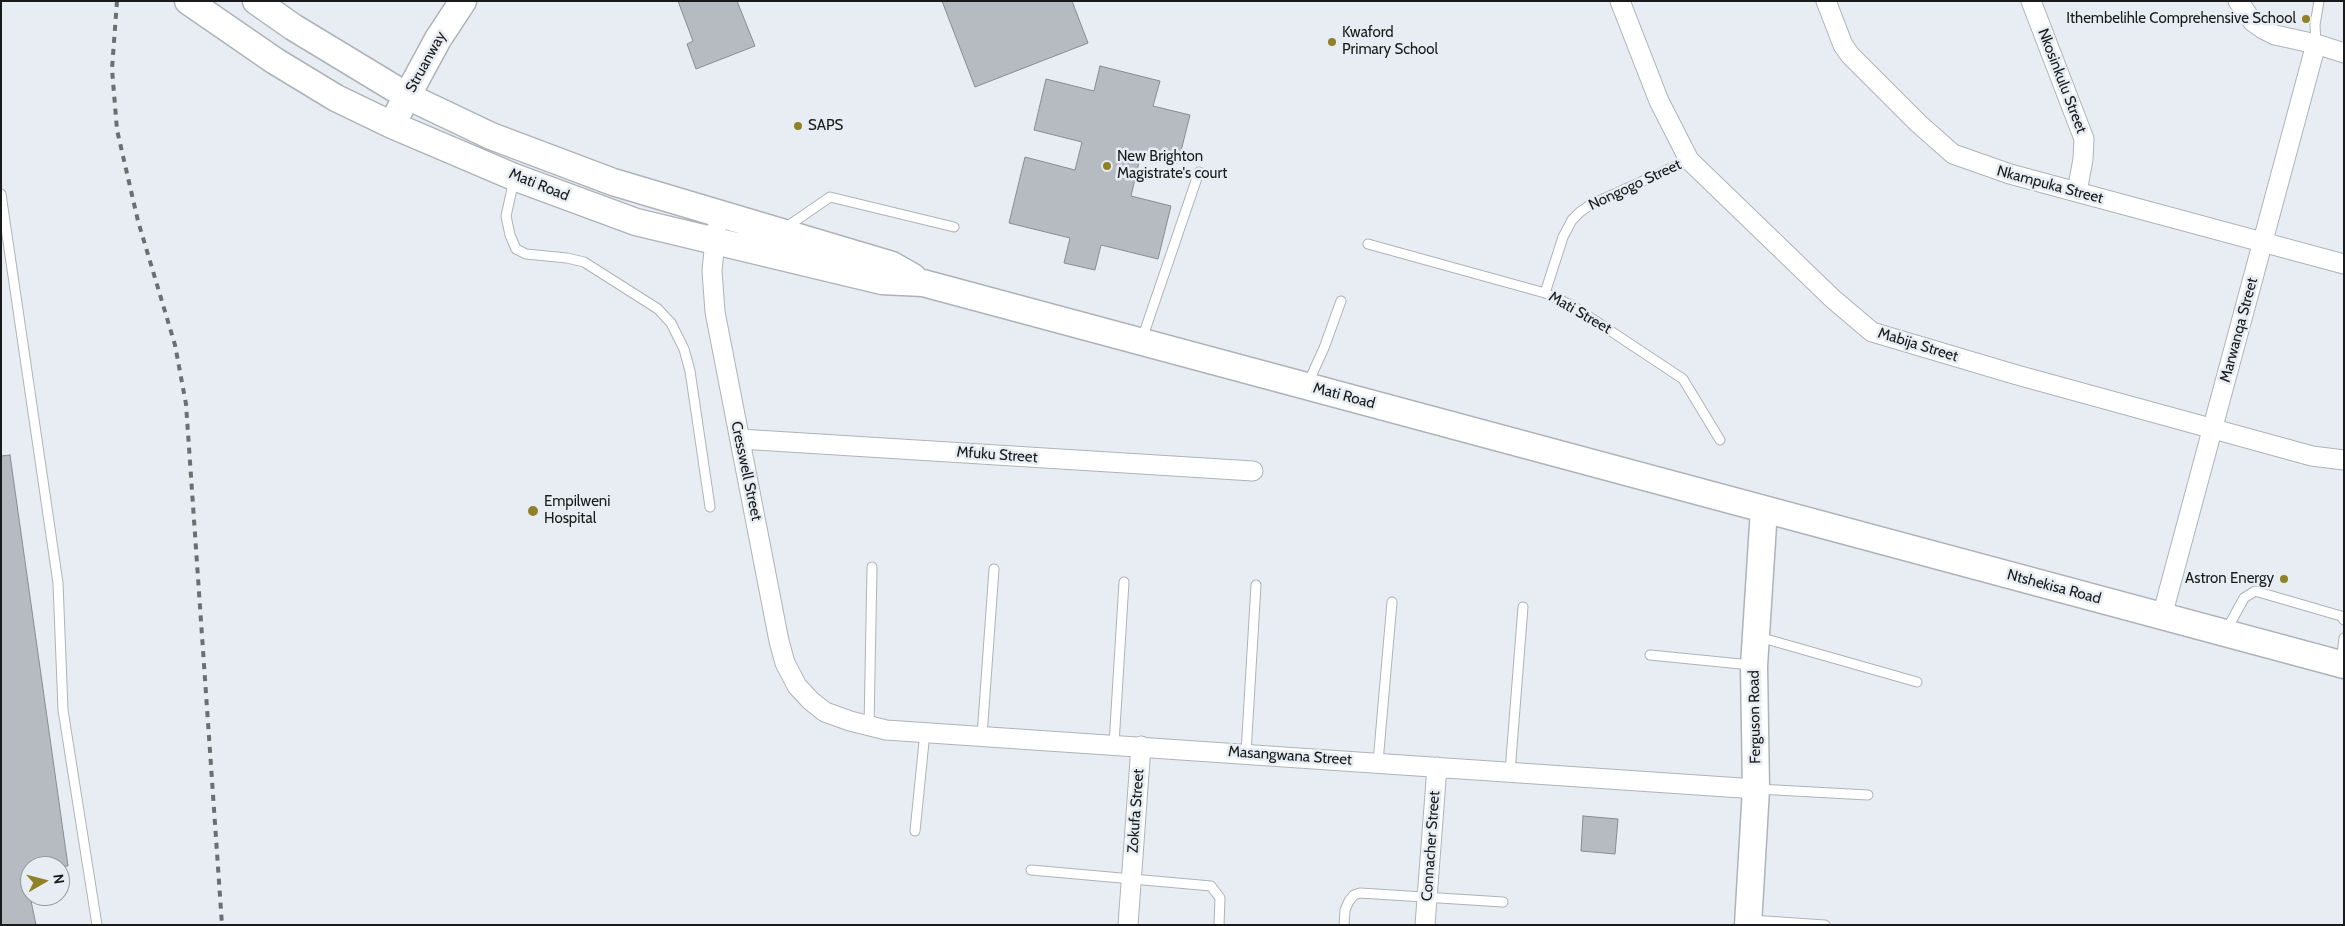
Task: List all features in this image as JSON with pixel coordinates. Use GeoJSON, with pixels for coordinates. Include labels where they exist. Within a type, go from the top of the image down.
{"type":"FeatureCollection","features":[{"type":"Feature","properties":{"kind":"street","name":"Mati Road"},"geometry":{"type":"LineString","coordinates":[[188,1],[275,60],[336,98],[392,125],[514,177],[636,222],[714,240],[798,240]]}},
{"type":"Feature","properties":{"kind":"street","name":"Mati Road"},"geometry":{"type":"LineString","coordinates":[[256,1],[293,27],[407,96],[491,136],[613,182],[798,240],[892,265],[923,283],[1764,509]]}},
{"type":"Feature","properties":{"kind":"street","name":"Mabija Street"},"geometry":{"type":"LineString","coordinates":[[1620,1],[1660,101],[1689,160],[1833,299],[1872,332],[2016,376],[2312,456],[2344,460]]}},
{"type":"Feature","properties":{"kind":"street","name":"Nkampuka Street"},"geometry":{"type":"LineString","coordinates":[[1826,1],[1843,45],[1850,55],[1923,128],[1953,154],[1978,165],[2344,264]]}},
{"type":"Feature","properties":{"kind":"street","name":"Nkosinkulu Street"},"geometry":{"type":"LineString","coordinates":[[2031,1],[2084,139],[2083,159],[2076,192]]}},
{"type":"Feature","properties":{"kind":"street"},"geometry":{"type":"LineString","coordinates":[[2238,1],[2253,22],[2275,35],[2316,44],[2344,53]]}},
{"type":"Feature","properties":{"kind":"street","name":"Struanway"},"geometry":{"type":"LineString","coordinates":[[392,125],[456,4]]}},
{"type":"Feature","properties":{"kind":"street","name":"Marwanqa Street"},"geometry":{"type":"LineString","coordinates":[[2162,616],[2316,44]]}},
{"type":"Feature","properties":{"kind":"street","name":"Cresswell Street"},"geometry":{"type":"LineString","coordinates":[[719,214],[714,240],[712,290],[722,355],[785,663],[797,686],[825,712]]}},
{"type":"Feature","properties":{"kind":"street","name":"Mfuku Street"},"geometry":{"type":"LineString","coordinates":[[740,439],[1253,471]]}},
{"type":"Feature","properties":{"kind":"street","name":"Ntshekisa Road"},"geometry":{"type":"LineString","coordinates":[[1764,509],[2342,664]]}},
{"type":"Feature","properties":{"kind":"street","name":"Ferguson Road"},"geometry":{"type":"LineString","coordinates":[[1748,922],[1756,789],[1754,666],[1764,509]]}},
{"type":"Feature","properties":{"kind":"street","name":"Masangwana Street"},"geometry":{"type":"LineString","coordinates":[[825,712],[869,726],[925,732],[1756,789]]}},
{"type":"Feature","properties":{"kind":"street","name":"Zokufa Street"},"geometry":{"type":"LineString","coordinates":[[1128,925],[1141,746]]}},
{"type":"Feature","properties":{"kind":"street","name":"Connacher Street"},"geometry":{"type":"LineString","coordinates":[[1426,925],[1437,767]]}},
{"type":"Feature","properties":{"kind":"lane"},"geometry":{"type":"LineString","coordinates":[[2316,44],[2315,25],[2319,1]]}},
{"type":"Feature","properties":{"kind":"lane","name":"Nongogo Street"},"geometry":{"type":"LineString","coordinates":[[1545,292],[1563,237],[1572,220],[1580,212],[1590,205],[1689,160]]}},
{"type":"Feature","properties":{"kind":"lane"},"geometry":{"type":"LineString","coordinates":[[1141,342],[1151,306],[1199,172]]}},
{"type":"Feature","properties":{"kind":"lane"},"geometry":{"type":"LineString","coordinates":[[514,177],[506,216],[510,235],[516,248],[526,254],[567,258],[584,262],[658,309],[671,323],[684,349],[690,371],[710,506]]}},
{"type":"Feature","properties":{"kind":"lane"},"geometry":{"type":"LineString","coordinates":[[1,194],[58,583],[63,710],[97,925]]}},
{"type":"Feature","properties":{"kind":"lane"},"geometry":{"type":"LineString","coordinates":[[798,240],[811,209],[827,198],[835,198],[954,228]]}},
{"type":"Feature","properties":{"kind":"lane"},"geometry":{"type":"LineString","coordinates":[[798,240],[811,209]]}},
{"type":"Feature","properties":{"kind":"lane","name":"Mati Street"},"geometry":{"type":"LineString","coordinates":[[1368,244],[1545,292],[1573,306],[1682,379],[1720,440]]}},
{"type":"Feature","properties":{"kind":"lane"},"geometry":{"type":"LineString","coordinates":[[1307,386],[1324,348],[1341,301]]}},
{"type":"Feature","properties":{"kind":"lane"},"geometry":{"type":"LineString","coordinates":[[869,726],[872,567]]}},
{"type":"Feature","properties":{"kind":"lane"},"geometry":{"type":"LineString","coordinates":[[982,736],[994,569]]}},
{"type":"Feature","properties":{"kind":"lane"},"geometry":{"type":"LineString","coordinates":[[1114,744],[1124,582]]}},
{"type":"Feature","properties":{"kind":"lane"},"geometry":{"type":"LineString","coordinates":[[1246,753],[1256,585]]}},
{"type":"Feature","properties":{"kind":"lane"},"geometry":{"type":"LineString","coordinates":[[2225,633],[2244,598],[2255,592],[2341,616],[2344,620]]}},
{"type":"Feature","properties":{"kind":"lane"},"geometry":{"type":"LineString","coordinates":[[1378,762],[1392,602]]}},
{"type":"Feature","properties":{"kind":"lane"},"geometry":{"type":"LineString","coordinates":[[1510,772],[1523,607]]}},
{"type":"Feature","properties":{"kind":"lane"},"geometry":{"type":"LineString","coordinates":[[1756,636],[1917,682]]}},
{"type":"Feature","properties":{"kind":"lane"},"geometry":{"type":"LineString","coordinates":[[2342,664],[2344,638]]}},
{"type":"Feature","properties":{"kind":"lane"},"geometry":{"type":"LineString","coordinates":[[1650,655],[1754,666]]}},
{"type":"Feature","properties":{"kind":"lane"},"geometry":{"type":"LineString","coordinates":[[915,831],[925,732]]}},
{"type":"Feature","properties":{"kind":"lane"},"geometry":{"type":"LineString","coordinates":[[1756,789],[1868,795]]}},
{"type":"Feature","properties":{"kind":"lane"},"geometry":{"type":"LineString","coordinates":[[1031,870],[1131,877],[1212,886],[1220,898],[1219,925]]}},
{"type":"Feature","properties":{"kind":"lane"},"geometry":{"type":"LineString","coordinates":[[1344,925],[1345,910],[1354,895],[1360,893],[1503,902]]}},
{"type":"Feature","properties":{"kind":"lane"},"geometry":{"type":"LineString","coordinates":[[1748,922],[1825,925]]}},
{"type":"Feature","properties":{"kind":"building"},"geometry":{"type":"Polygon","coordinates":[[[678,1],[737,1],[755,46],[696,69],[687,44],[693,41],[678,1]]]}},
{"type":"Feature","properties":{"kind":"building"},"geometry":{"type":"Polygon","coordinates":[[[942,1],[1072,1],[1088,43],[975,87],[942,1]]]}},
{"type":"Feature","properties":{"kind":"building","name":"New Brighton Magistrate's court"},"geometry":{"type":"Polygon","coordinates":[[[1100,66],[1160,81],[1153,106],[1190,115],[1178,163],[1141,154],[1131,196],[1171,206],[1158,259],[1101,245],[1095,270],[1064,263],[1070,238],[1009,223],[1025,157],[1075,170],[1082,142],[1034,130],[1046,79],[1094,91],[1100,66]]]}},
{"type":"Feature","properties":{"kind":"building"},"geometry":{"type":"Polygon","coordinates":[[[10,455],[67,856],[20,856],[20,906],[32,906],[36,925],[1,925],[1,456],[10,455]]]}},
{"type":"Feature","properties":{"kind":"building"},"geometry":{"type":"Polygon","coordinates":[[[1583,816],[1618,819],[1615,854],[1581,851],[1583,816]]]}},
{"type":"Feature","properties":{"kind":"railway"},"geometry":{"type":"LineString","coordinates":[[117,1],[112,69],[117,130],[138,221],[175,345],[186,404],[222,925]]}},
{"type":"Feature","properties":{"kind":"place","name":"Ithembelihle Comprehensive School"},"geometry":{"type":"Point","coordinates":[2306,19]}},
{"type":"Feature","properties":{"kind":"place","name":"Kwaford Primary School"},"geometry":{"type":"Point","coordinates":[1332,42]}},
{"type":"Feature","properties":{"kind":"place","name":"SAPS"},"geometry":{"type":"Point","coordinates":[798,126]}},
{"type":"Feature","properties":{"kind":"place","name":"New Brighton Magistrate's court"},"geometry":{"type":"Point","coordinates":[1107,166]}},
{"type":"Feature","properties":{"kind":"place","name":"Empilweni Hospital"},"geometry":{"type":"Point","coordinates":[533,511]}},
{"type":"Feature","properties":{"kind":"place","name":"Astron Energy"},"geometry":{"type":"Point","coordinates":[2284,579]}}]}
